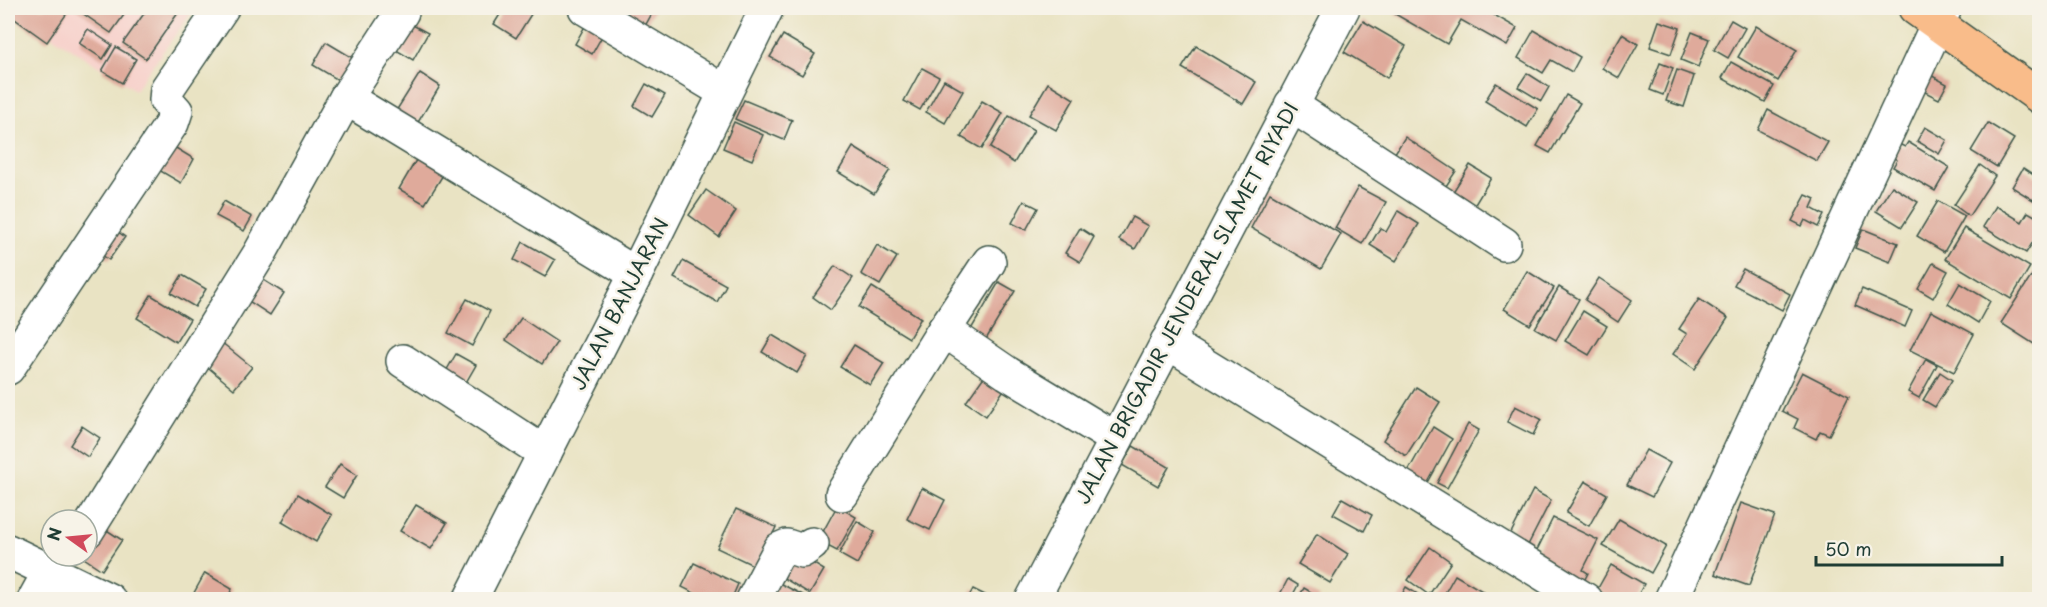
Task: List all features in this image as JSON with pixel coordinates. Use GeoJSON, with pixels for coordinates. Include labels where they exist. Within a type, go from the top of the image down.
{"type":"FeatureCollection","features":[{"type":"Feature","properties":{"kind":"main road"},"geometry":{"type":"LineString","coordinates":[[1932,13],[2040,97]]}},
{"type":"Feature","properties":{"kind":"street"},"geometry":{"type":"LineString","coordinates":[[8,368],[172,123],[176,111],[166,100],[167,90],[222,8]]}},
{"type":"Feature","properties":{"kind":"street"},"geometry":{"type":"LineString","coordinates":[[585,8],[725,92]]}},
{"type":"Feature","properties":{"kind":"street","name":"JALAN BANJARAN"},"geometry":{"type":"LineString","coordinates":[[470,600],[636,274],[767,8]]}},
{"type":"Feature","properties":{"kind":"street","name":"JALAN BRIGADIR JENDERAL SLAMET RIYADI"},"geometry":{"type":"LineString","coordinates":[[1032,600],[1343,8]]}},
{"type":"Feature","properties":{"kind":"street"},"geometry":{"type":"LineString","coordinates":[[99,512],[261,252],[346,98],[402,12]]}},
{"type":"Feature","properties":{"kind":"street"},"geometry":{"type":"LineString","coordinates":[[1671,600],[1932,13]]}},
{"type":"Feature","properties":{"kind":"street"},"geometry":{"type":"LineString","coordinates":[[346,98],[636,274]]}},
{"type":"Feature","properties":{"kind":"street"},"geometry":{"type":"LineString","coordinates":[[1292,105],[1504,244]]}},
{"type":"Feature","properties":{"kind":"street"},"geometry":{"type":"LineString","coordinates":[[842,494],[989,262]]}},
{"type":"Feature","properties":{"kind":"street"},"geometry":{"type":"LineString","coordinates":[[944,330],[1007,373],[1116,439]]}},
{"type":"Feature","properties":{"kind":"street"},"geometry":{"type":"LineString","coordinates":[[1167,342],[1586,600]]}},
{"type":"Feature","properties":{"kind":"street"},"geometry":{"type":"LineString","coordinates":[[403,361],[545,453]]}},
{"type":"Feature","properties":{"kind":"street"},"geometry":{"type":"LineString","coordinates":[[753,600],[780,549],[787,546],[802,551],[812,544]]}},
{"type":"Feature","properties":{"kind":"street"},"geometry":{"type":"LineString","coordinates":[[8,551],[39,561]]}},
{"type":"Feature","properties":{"kind":"street"},"geometry":{"type":"LineString","coordinates":[[34,600],[59,568]]}},
{"type":"Feature","properties":{"kind":"street"},"geometry":{"type":"LineString","coordinates":[[61,568],[109,600]]}},
{"type":"Feature","properties":{"kind":"shaded area"},"geometry":{"type":"Polygon","coordinates":[[[8,8],[195,8],[135,90],[8,8]]]}},
{"type":"Feature","properties":{"kind":"building"},"geometry":{"type":"Polygon","coordinates":[[[8,8],[70,9],[47,42],[8,14],[8,8]]]}},
{"type":"Feature","properties":{"kind":"building"},"geometry":{"type":"Polygon","coordinates":[[[75,8],[129,8],[111,33],[75,8]]]}},
{"type":"Feature","properties":{"kind":"building"},"geometry":{"type":"Polygon","coordinates":[[[148,8],[169,8],[178,13],[146,59],[123,43],[148,8]]]}},
{"type":"Feature","properties":{"kind":"building"},"geometry":{"type":"Polygon","coordinates":[[[504,8],[535,8],[516,38],[494,24],[504,8]]]}},
{"type":"Feature","properties":{"kind":"building"},"geometry":{"type":"Polygon","coordinates":[[[630,8],[655,8],[640,35],[620,25],[630,8]]]}},
{"type":"Feature","properties":{"kind":"building"},"geometry":{"type":"Polygon","coordinates":[[[1399,8],[1482,8],[1517,28],[1507,46],[1461,20],[1447,44],[1395,14],[1399,8]]]}},
{"type":"Feature","properties":{"kind":"building"},"geometry":{"type":"Polygon","coordinates":[[[589,19],[606,29],[592,54],[575,44],[589,19]]]}},
{"type":"Feature","properties":{"kind":"building"},"geometry":{"type":"Polygon","coordinates":[[[1731,20],[1745,28],[1728,58],[1714,50],[1731,20]]]}},
{"type":"Feature","properties":{"kind":"building"},"geometry":{"type":"Polygon","coordinates":[[[405,21],[428,33],[413,60],[391,47],[405,21]]]}},
{"type":"Feature","properties":{"kind":"building"},"geometry":{"type":"Polygon","coordinates":[[[1363,21],[1406,46],[1387,78],[1344,52],[1363,21]]]}},
{"type":"Feature","properties":{"kind":"building"},"geometry":{"type":"Polygon","coordinates":[[[1659,21],[1680,28],[1671,54],[1650,47],[1659,21]]]}},
{"type":"Feature","properties":{"kind":"building"},"geometry":{"type":"Polygon","coordinates":[[[1756,26],[1797,50],[1778,81],[1738,57],[1756,26]]]}},
{"type":"Feature","properties":{"kind":"building"},"geometry":{"type":"Polygon","coordinates":[[[88,29],[112,45],[103,59],[79,43],[88,29]]]}},
{"type":"Feature","properties":{"kind":"building"},"geometry":{"type":"Polygon","coordinates":[[[1534,30],[1580,57],[1572,72],[1551,60],[1543,73],[1518,58],[1534,30]]]}},
{"type":"Feature","properties":{"kind":"building"},"geometry":{"type":"Polygon","coordinates":[[[1692,32],[1709,39],[1698,67],[1681,60],[1692,32]]]}},
{"type":"Feature","properties":{"kind":"building"},"geometry":{"type":"Polygon","coordinates":[[[1622,34],[1638,44],[1619,78],[1602,68],[1622,34]]]}},
{"type":"Feature","properties":{"kind":"building"},"geometry":{"type":"Polygon","coordinates":[[[783,35],[815,54],[802,75],[770,57],[783,35]]]}},
{"type":"Feature","properties":{"kind":"building"},"geometry":{"type":"Polygon","coordinates":[[[326,42],[358,61],[345,84],[313,65],[326,42]]]}},
{"type":"Feature","properties":{"kind":"building"},"geometry":{"type":"Polygon","coordinates":[[[1196,46],[1256,82],[1243,104],[1182,68],[1196,46]]]}},
{"type":"Feature","properties":{"kind":"building"},"geometry":{"type":"Polygon","coordinates":[[[116,47],[136,59],[122,83],[102,71],[116,47]]]}},
{"type":"Feature","properties":{"kind":"building"},"geometry":{"type":"Polygon","coordinates":[[[1731,62],[1774,86],[1765,102],[1722,78],[1731,62]]]}},
{"type":"Feature","properties":{"kind":"building"},"geometry":{"type":"Polygon","coordinates":[[[1660,63],[1673,68],[1663,95],[1650,90],[1660,63]]]}},
{"type":"Feature","properties":{"kind":"building"},"geometry":{"type":"Polygon","coordinates":[[[922,68],[939,77],[920,110],[904,101],[922,68]]]}},
{"type":"Feature","properties":{"kind":"building"},"geometry":{"type":"Polygon","coordinates":[[[1677,70],[1694,76],[1684,107],[1666,101],[1677,70]]]}},
{"type":"Feature","properties":{"kind":"building"},"geometry":{"type":"Polygon","coordinates":[[[1925,72],[1947,84],[1939,99],[1917,88],[1925,72]]]}},
{"type":"Feature","properties":{"kind":"building"},"geometry":{"type":"Polygon","coordinates":[[[420,73],[440,86],[417,124],[396,111],[420,73]]]}},
{"type":"Feature","properties":{"kind":"building"},"geometry":{"type":"Polygon","coordinates":[[[1527,73],[1549,87],[1541,101],[1518,87],[1527,73]]]}},
{"type":"Feature","properties":{"kind":"building"},"geometry":{"type":"Polygon","coordinates":[[[944,80],[963,91],[945,123],[926,112],[944,80]]]}},
{"type":"Feature","properties":{"kind":"building"},"geometry":{"type":"Polygon","coordinates":[[[1048,83],[1074,99],[1056,130],[1029,115],[1048,83]]]}},
{"type":"Feature","properties":{"kind":"building"},"geometry":{"type":"Polygon","coordinates":[[[1496,83],[1538,109],[1527,127],[1485,101],[1496,83]]]}},
{"type":"Feature","properties":{"kind":"building"},"geometry":{"type":"Polygon","coordinates":[[[646,84],[665,95],[652,117],[634,106],[646,84]]]}},
{"type":"Feature","properties":{"kind":"building"},"geometry":{"type":"Polygon","coordinates":[[[1566,95],[1580,103],[1550,153],[1537,146],[1566,95]]]}},
{"type":"Feature","properties":{"kind":"building"},"geometry":{"type":"Polygon","coordinates":[[[744,100],[792,120],[784,140],[735,119],[744,100]]]}},
{"type":"Feature","properties":{"kind":"building"},"geometry":{"type":"Polygon","coordinates":[[[982,101],[1003,113],[982,149],[961,137],[982,101]]]}},
{"type":"Feature","properties":{"kind":"building"},"geometry":{"type":"Polygon","coordinates":[[[1768,110],[1828,142],[1817,161],[1758,130],[1768,110]]]}},
{"type":"Feature","properties":{"kind":"building"},"geometry":{"type":"Polygon","coordinates":[[[1009,116],[1034,130],[1014,163],[990,148],[1009,116]]]}},
{"type":"Feature","properties":{"kind":"building"},"geometry":{"type":"Polygon","coordinates":[[[734,122],[763,135],[752,160],[723,148],[734,122]]]}},
{"type":"Feature","properties":{"kind":"building"},"geometry":{"type":"Polygon","coordinates":[[[1988,123],[2014,139],[1997,167],[1971,151],[1988,123]]]}},
{"type":"Feature","properties":{"kind":"building"},"geometry":{"type":"Polygon","coordinates":[[[1925,127],[1947,140],[1939,154],[1917,141],[1925,127]]]}},
{"type":"Feature","properties":{"kind":"building"},"geometry":{"type":"Polygon","coordinates":[[[1405,137],[1456,171],[1444,189],[1393,156],[1405,137]]]}},
{"type":"Feature","properties":{"kind":"building"},"geometry":{"type":"Polygon","coordinates":[[[166,142],[194,159],[181,183],[152,166],[166,142]]]}},
{"type":"Feature","properties":{"kind":"building"},"geometry":{"type":"Polygon","coordinates":[[[1908,142],[1949,167],[1935,191],[1893,167],[1897,160],[1890,155],[1897,143],[1905,147],[1908,142]]]}},
{"type":"Feature","properties":{"kind":"building"},"geometry":{"type":"Polygon","coordinates":[[[853,147],[890,170],[874,194],[838,172],[853,147]]]}},
{"type":"Feature","properties":{"kind":"building"},"geometry":{"type":"Polygon","coordinates":[[[419,155],[446,170],[425,204],[399,189],[419,155]]]}},
{"type":"Feature","properties":{"kind":"building"},"geometry":{"type":"Polygon","coordinates":[[[1470,165],[1491,178],[1471,211],[1449,198],[1470,165]]]}},
{"type":"Feature","properties":{"kind":"building"},"geometry":{"type":"Polygon","coordinates":[[[1980,165],[1995,176],[1969,216],[1954,205],[1980,165]]]}},
{"type":"Feature","properties":{"kind":"building"},"geometry":{"type":"Polygon","coordinates":[[[2023,168],[2040,179],[2040,190],[2033,200],[2012,187],[2023,168]]]}},
{"type":"Feature","properties":{"kind":"building"},"geometry":{"type":"Polygon","coordinates":[[[1892,186],[1918,202],[1902,227],[1876,211],[1892,186]]]}},
{"type":"Feature","properties":{"kind":"building"},"geometry":{"type":"Polygon","coordinates":[[[1358,187],[1386,202],[1362,244],[1335,228],[1358,187]]]}},
{"type":"Feature","properties":{"kind":"building"},"geometry":{"type":"Polygon","coordinates":[[[706,190],[736,211],[719,237],[689,215],[706,190]]]}},
{"type":"Feature","properties":{"kind":"building"},"geometry":{"type":"Polygon","coordinates":[[[1270,193],[1341,234],[1321,269],[1251,228],[1270,193]]]}},
{"type":"Feature","properties":{"kind":"building"},"geometry":{"type":"Polygon","coordinates":[[[1806,195],[1815,199],[1811,208],[1824,215],[1818,227],[1805,220],[1802,226],[1792,221],[1806,195]]]}},
{"type":"Feature","properties":{"kind":"building"},"geometry":{"type":"Polygon","coordinates":[[[224,201],[252,217],[244,231],[216,216],[224,201]]]}},
{"type":"Feature","properties":{"kind":"building"},"geometry":{"type":"Polygon","coordinates":[[[1024,201],[1038,208],[1026,230],[1012,223],[1024,201]]]}},
{"type":"Feature","properties":{"kind":"building"},"geometry":{"type":"Polygon","coordinates":[[[1938,201],[1965,216],[1944,252],[1917,236],[1938,201]]]}},
{"type":"Feature","properties":{"kind":"building"},"geometry":{"type":"Polygon","coordinates":[[[1996,206],[2022,222],[2028,212],[2040,219],[2040,231],[2026,253],[1983,227],[1996,206]]]}},
{"type":"Feature","properties":{"kind":"building"},"geometry":{"type":"Polygon","coordinates":[[[1398,211],[1419,224],[1396,261],[1370,245],[1380,228],[1386,232],[1398,211]]]}},
{"type":"Feature","properties":{"kind":"building"},"geometry":{"type":"Polygon","coordinates":[[[1132,217],[1148,226],[1135,249],[1119,240],[1132,217]]]}},
{"type":"Feature","properties":{"kind":"building"},"geometry":{"type":"Polygon","coordinates":[[[107,224],[125,237],[109,260],[91,247],[107,224]]]}},
{"type":"Feature","properties":{"kind":"building"},"geometry":{"type":"Polygon","coordinates":[[[1080,228],[1094,237],[1080,262],[1065,253],[1080,228]]]}},
{"type":"Feature","properties":{"kind":"building"},"geometry":{"type":"Polygon","coordinates":[[[1964,228],[2030,267],[2011,299],[1945,259],[1964,228]]]}},
{"type":"Feature","properties":{"kind":"building"},"geometry":{"type":"Polygon","coordinates":[[[1863,229],[1898,243],[1890,262],[1855,248],[1863,229]]]}},
{"type":"Feature","properties":{"kind":"building"},"geometry":{"type":"Polygon","coordinates":[[[523,242],[555,260],[545,277],[514,260],[523,242]]]}},
{"type":"Feature","properties":{"kind":"building"},"geometry":{"type":"Polygon","coordinates":[[[877,245],[897,257],[880,285],[861,274],[877,245]]]}},
{"type":"Feature","properties":{"kind":"building"},"geometry":{"type":"Polygon","coordinates":[[[683,261],[726,285],[717,302],[674,278],[683,261]]]}},
{"type":"Feature","properties":{"kind":"building"},"geometry":{"type":"Polygon","coordinates":[[[1933,263],[1948,271],[1933,298],[1918,289],[1933,263]]]}},
{"type":"Feature","properties":{"kind":"building"},"geometry":{"type":"Polygon","coordinates":[[[2040,263],[2040,348],[2001,323],[2040,263]]]}},
{"type":"Feature","properties":{"kind":"building"},"geometry":{"type":"Polygon","coordinates":[[[835,266],[853,278],[831,310],[813,297],[835,266]]]}},
{"type":"Feature","properties":{"kind":"building"},"geometry":{"type":"Polygon","coordinates":[[[1743,269],[1790,294],[1782,310],[1734,285],[1743,269]]]}},
{"type":"Feature","properties":{"kind":"building"},"geometry":{"type":"Polygon","coordinates":[[[1527,271],[1554,288],[1530,325],[1504,309],[1527,271]]]}},
{"type":"Feature","properties":{"kind":"building"},"geometry":{"type":"Polygon","coordinates":[[[254,274],[284,293],[270,315],[241,296],[254,274]]]}},
{"type":"Feature","properties":{"kind":"building"},"geometry":{"type":"Polygon","coordinates":[[[182,275],[206,289],[195,307],[171,293],[182,275]]]}},
{"type":"Feature","properties":{"kind":"building"},"geometry":{"type":"Polygon","coordinates":[[[1599,278],[1632,300],[1618,322],[1585,300],[1599,278]]]}},
{"type":"Feature","properties":{"kind":"building"},"geometry":{"type":"Polygon","coordinates":[[[999,282],[1015,291],[982,346],[967,336],[999,282]]]}},
{"type":"Feature","properties":{"kind":"building"},"geometry":{"type":"Polygon","coordinates":[[[1960,283],[1990,301],[1978,323],[1948,304],[1960,283]]]}},
{"type":"Feature","properties":{"kind":"building"},"geometry":{"type":"Polygon","coordinates":[[[872,287],[921,318],[909,338],[859,307],[872,287]]]}},
{"type":"Feature","properties":{"kind":"building"},"geometry":{"type":"Polygon","coordinates":[[[1559,287],[1579,299],[1556,340],[1535,328],[1559,287]]]}},
{"type":"Feature","properties":{"kind":"building"},"geometry":{"type":"Polygon","coordinates":[[[1862,289],[1912,311],[1905,327],[1855,305],[1862,289]]]}},
{"type":"Feature","properties":{"kind":"building"},"geometry":{"type":"Polygon","coordinates":[[[151,295],[190,319],[176,342],[137,318],[151,295]]]}},
{"type":"Feature","properties":{"kind":"building"},"geometry":{"type":"Polygon","coordinates":[[[467,299],[490,311],[472,346],[448,333],[467,299]]]}},
{"type":"Feature","properties":{"kind":"building"},"geometry":{"type":"Polygon","coordinates":[[[1699,299],[1728,318],[1695,369],[1673,354],[1687,334],[1679,329],[1699,299]]]}},
{"type":"Feature","properties":{"kind":"building"},"geometry":{"type":"Polygon","coordinates":[[[1583,311],[1607,326],[1589,355],[1565,341],[1583,311]]]}},
{"type":"Feature","properties":{"kind":"building"},"geometry":{"type":"Polygon","coordinates":[[[1931,311],[1974,334],[1954,372],[1910,350],[1931,311]]]}},
{"type":"Feature","properties":{"kind":"building"},"geometry":{"type":"Polygon","coordinates":[[[521,318],[557,342],[542,364],[506,340],[521,318]]]}},
{"type":"Feature","properties":{"kind":"building"},"geometry":{"type":"Polygon","coordinates":[[[772,335],[807,356],[797,373],[762,352],[772,335]]]}},
{"type":"Feature","properties":{"kind":"building"},"geometry":{"type":"Polygon","coordinates":[[[221,342],[252,367],[234,389],[204,364],[221,342]]]}},
{"type":"Feature","properties":{"kind":"building"},"geometry":{"type":"Polygon","coordinates":[[[854,345],[884,363],[870,385],[840,367],[854,345]]]}},
{"type":"Feature","properties":{"kind":"building"},"geometry":{"type":"Polygon","coordinates":[[[456,354],[476,365],[461,391],[441,380],[456,354]]]}},
{"type":"Feature","properties":{"kind":"building"},"geometry":{"type":"Polygon","coordinates":[[[1926,359],[1937,365],[1919,398],[1908,392],[1926,359]]]}},
{"type":"Feature","properties":{"kind":"building"},"geometry":{"type":"Polygon","coordinates":[[[990,368],[1010,381],[986,416],[966,402],[990,368]]]}},
{"type":"Feature","properties":{"kind":"building"},"geometry":{"type":"Polygon","coordinates":[[[1802,372],[1849,396],[1829,435],[1820,431],[1816,439],[1794,428],[1798,419],[1782,411],[1802,372]]]}},
{"type":"Feature","properties":{"kind":"building"},"geometry":{"type":"Polygon","coordinates":[[[1940,372],[1952,380],[1935,407],[1923,400],[1940,372]]]}},
{"type":"Feature","properties":{"kind":"building"},"geometry":{"type":"Polygon","coordinates":[[[1416,387],[1440,402],[1406,456],[1383,440],[1416,387]]]}},
{"type":"Feature","properties":{"kind":"building"},"geometry":{"type":"Polygon","coordinates":[[[1515,406],[1541,419],[1533,435],[1507,422],[1515,406]]]}},
{"type":"Feature","properties":{"kind":"building"},"geometry":{"type":"Polygon","coordinates":[[[1468,424],[1479,430],[1447,488],[1437,483],[1468,424]]]}},
{"type":"Feature","properties":{"kind":"building"},"geometry":{"type":"Polygon","coordinates":[[[82,426],[100,438],[88,457],[70,445],[82,426]]]}},
{"type":"Feature","properties":{"kind":"building"},"geometry":{"type":"Polygon","coordinates":[[[1433,427],[1452,439],[1426,486],[1406,475],[1433,427]]]}},
{"type":"Feature","properties":{"kind":"building"},"geometry":{"type":"Polygon","coordinates":[[[1133,446],[1169,467],[1158,486],[1122,465],[1133,446]]]}},
{"type":"Feature","properties":{"kind":"building"},"geometry":{"type":"Polygon","coordinates":[[[1646,450],[1670,463],[1652,497],[1627,485],[1646,450]]]}},
{"type":"Feature","properties":{"kind":"building"},"geometry":{"type":"Polygon","coordinates":[[[340,464],[357,475],[343,498],[325,487],[340,464]]]}},
{"type":"Feature","properties":{"kind":"building"},"geometry":{"type":"Polygon","coordinates":[[[1585,481],[1607,494],[1589,526],[1566,513],[1585,481]]]}},
{"type":"Feature","properties":{"kind":"building"},"geometry":{"type":"Polygon","coordinates":[[[922,488],[945,500],[930,530],[907,519],[922,488]]]}},
{"type":"Feature","properties":{"kind":"building"},"geometry":{"type":"Polygon","coordinates":[[[1533,490],[1551,500],[1528,545],[1510,535],[1533,490]]]}},
{"type":"Feature","properties":{"kind":"building"},"geometry":{"type":"Polygon","coordinates":[[[298,494],[332,515],[316,542],[282,522],[298,494]]]}},
{"type":"Feature","properties":{"kind":"building"},"geometry":{"type":"Polygon","coordinates":[[[1342,498],[1372,515],[1364,531],[1333,514],[1342,498]]]}},
{"type":"Feature","properties":{"kind":"building"},"geometry":{"type":"Polygon","coordinates":[[[1741,503],[1775,515],[1749,586],[1715,574],[1741,503]]]}},
{"type":"Feature","properties":{"kind":"building"},"geometry":{"type":"Polygon","coordinates":[[[416,505],[447,523],[431,549],[400,531],[416,505]]]}},
{"type":"Feature","properties":{"kind":"building"},"geometry":{"type":"Polygon","coordinates":[[[837,506],[856,517],[837,551],[818,541],[837,506]]]}},
{"type":"Feature","properties":{"kind":"building"},"geometry":{"type":"Polygon","coordinates":[[[736,509],[776,527],[757,567],[717,548],[736,509]]]}},
{"type":"Feature","properties":{"kind":"building"},"geometry":{"type":"Polygon","coordinates":[[[1553,518],[1598,540],[1583,570],[1588,573],[1582,585],[1532,560],[1553,518]]]}},
{"type":"Feature","properties":{"kind":"building"},"geometry":{"type":"Polygon","coordinates":[[[1619,519],[1666,546],[1651,573],[1603,546],[1619,519]]]}},
{"type":"Feature","properties":{"kind":"building"},"geometry":{"type":"Polygon","coordinates":[[[857,521],[875,532],[857,564],[839,554],[857,521]]]}},
{"type":"Feature","properties":{"kind":"building"},"geometry":{"type":"Polygon","coordinates":[[[99,525],[122,540],[102,570],[99,568],[99,525]]]}},
{"type":"Feature","properties":{"kind":"building"},"geometry":{"type":"Polygon","coordinates":[[[1317,534],[1348,554],[1330,583],[1298,564],[1317,534]]]}},
{"type":"Feature","properties":{"kind":"building"},"geometry":{"type":"Polygon","coordinates":[[[1430,547],[1451,562],[1429,595],[1408,580],[1430,547]]]}},
{"type":"Feature","properties":{"kind":"building"},"geometry":{"type":"Polygon","coordinates":[[[791,550],[824,570],[810,594],[777,574],[791,550]]]}},
{"type":"Feature","properties":{"kind":"building"},"geometry":{"type":"Polygon","coordinates":[[[694,563],[738,584],[731,600],[708,600],[682,587],[694,563]]]}},
{"type":"Feature","properties":{"kind":"building"},"geometry":{"type":"Polygon","coordinates":[[[1611,565],[1644,584],[1635,600],[1614,600],[1597,590],[1611,565]]]}},
{"type":"Feature","properties":{"kind":"building"},"geometry":{"type":"Polygon","coordinates":[[[205,573],[232,589],[226,600],[190,600],[205,573]]]}},
{"type":"Feature","properties":{"kind":"building"},"geometry":{"type":"Polygon","coordinates":[[[1455,575],[1484,592],[1480,600],[1441,600],[1455,575]]]}},
{"type":"Feature","properties":{"kind":"building"},"geometry":{"type":"Polygon","coordinates":[[[1288,579],[1298,585],[1290,600],[1277,600],[1288,579]]]}},
{"type":"Feature","properties":{"kind":"building"},"geometry":{"type":"Polygon","coordinates":[[[777,582],[813,600],[769,600],[777,582]]]}},
{"type":"Feature","properties":{"kind":"building"},"geometry":{"type":"Polygon","coordinates":[[[1406,587],[1427,600],[1399,600],[1406,587]]]}},
{"type":"Feature","properties":{"kind":"building"},"geometry":{"type":"Polygon","coordinates":[[[1304,588],[1319,597],[1317,600],[1297,600],[1304,588]]]}},
{"type":"Feature","properties":{"kind":"building"},"geometry":{"type":"Polygon","coordinates":[[[973,589],[995,600],[967,600],[973,589]]]}}]}
